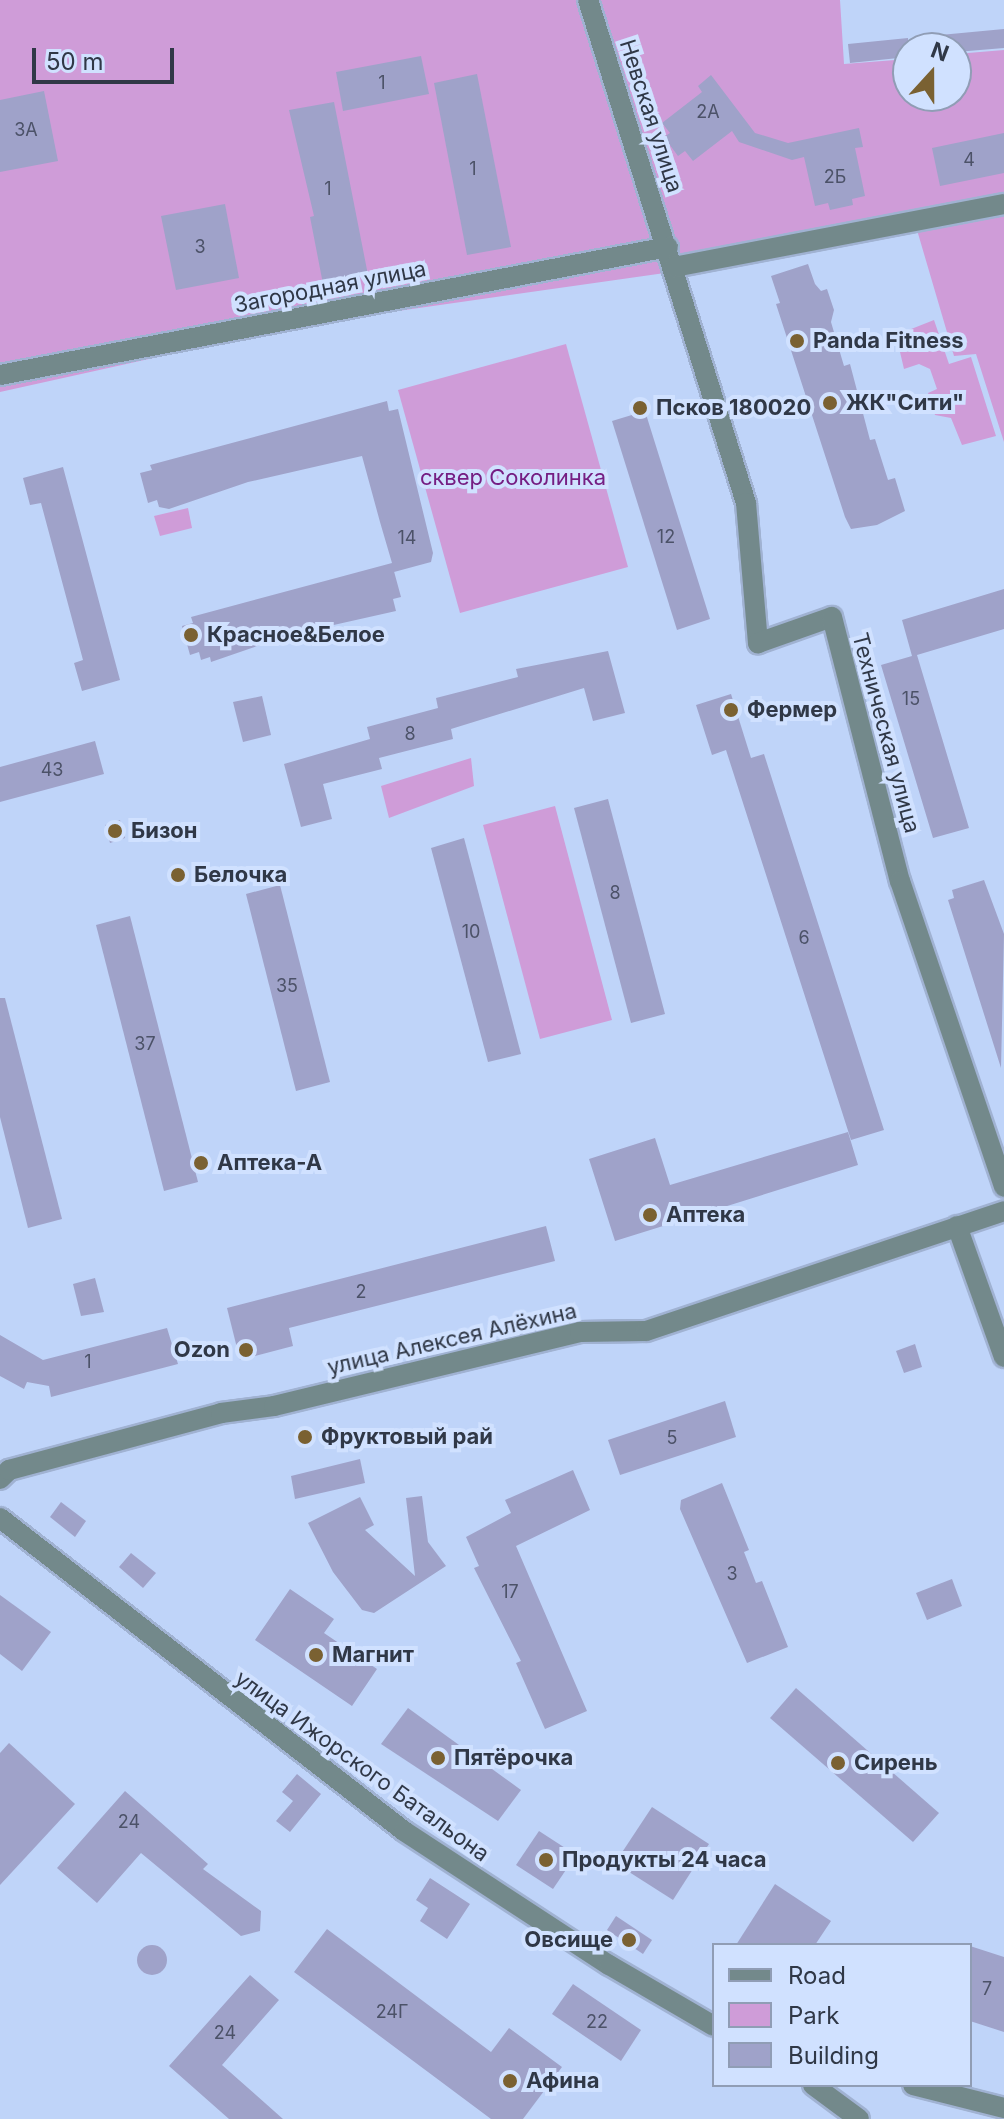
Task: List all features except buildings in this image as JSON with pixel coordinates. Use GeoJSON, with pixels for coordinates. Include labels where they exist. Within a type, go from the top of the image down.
{"type":"FeatureCollection","features":[{"type":"Feature","properties":{"kind":"street","name":"Невская улица"},"geometry":{"type":"LineString","coordinates":[[588,0],[668,247]]}},
{"type":"Feature","properties":{"kind":"street"},"geometry":{"type":"LineString","coordinates":[[674,267],[1004,204]]}},
{"type":"Feature","properties":{"kind":"street","name":"Техническая улица"},"geometry":{"type":"LineString","coordinates":[[668,247],[746,503],[758,643],[832,617],[900,881],[1004,1187]]}},
{"type":"Feature","properties":{"kind":"street","name":"Загородная улица"},"geometry":{"type":"LineString","coordinates":[[0,375],[668,247]]}},
{"type":"Feature","properties":{"kind":"street","name":"улица Алексея Алёхина"},"geometry":{"type":"LineString","coordinates":[[0,1479],[9,1470],[221,1413],[274,1406],[580,1332],[646,1331],[1004,1211]]}},
{"type":"Feature","properties":{"kind":"street"},"geometry":{"type":"LineString","coordinates":[[957,1226],[1004,1357]]}},
{"type":"Feature","properties":{"kind":"street","name":"улица Ижорского Батальона"},"geometry":{"type":"LineString","coordinates":[[0,1518],[404,1831],[620,1972],[712,2025]]}},
{"type":"Feature","properties":{"kind":"street"},"geometry":{"type":"LineString","coordinates":[[816,2087],[859,2119]]}},
{"type":"Feature","properties":{"kind":"street"},"geometry":{"type":"LineString","coordinates":[[921,2087],[1004,2108]]}},
{"type":"Feature","properties":{"kind":"green space"},"geometry":{"type":"Polygon","coordinates":[[[0,0],[840,0],[844,64],[892,60],[892,112],[972,112],[972,53],[1004,50],[1004,442],[976,354],[954,356],[917,230],[686,270],[307,324],[0,392],[0,0]]]}},
{"type":"Feature","properties":{"kind":"green space"},"geometry":{"type":"Polygon","coordinates":[[[934,320],[949,364],[971,357],[996,436],[962,445],[951,418],[935,415],[928,393],[937,389],[930,369],[919,364],[904,369],[896,335],[934,320]]]}},
{"type":"Feature","properties":{"kind":"green space","name":"сквер Соколинка"},"geometry":{"type":"Polygon","coordinates":[[[566,344],[628,567],[460,613],[398,390],[566,344]]]}},
{"type":"Feature","properties":{"kind":"green space"},"geometry":{"type":"Polygon","coordinates":[[[188,508],[192,528],[160,536],[154,516],[188,508]]]}},
{"type":"Feature","properties":{"kind":"green space"},"geometry":{"type":"Polygon","coordinates":[[[471,758],[474,786],[389,818],[381,786],[471,758]]]}},
{"type":"Feature","properties":{"kind":"green space"},"geometry":{"type":"Polygon","coordinates":[[[555,806],[612,1020],[540,1039],[483,825],[555,806]]]}},
{"type":"Feature","properties":{"kind":"place","name":"Panda Fitness"},"geometry":{"type":"Point","coordinates":[797,341]}},
{"type":"Feature","properties":{"kind":"place","name":"ЖК\"Сити\""},"geometry":{"type":"Point","coordinates":[830,403]}},
{"type":"Feature","properties":{"kind":"place","name":"Псков 180020"},"geometry":{"type":"Point","coordinates":[640,408]}},
{"type":"Feature","properties":{"kind":"place","name":"Красное&Белое"},"geometry":{"type":"Point","coordinates":[191,635]}},
{"type":"Feature","properties":{"kind":"place","name":"Фермер"},"geometry":{"type":"Point","coordinates":[731,710]}},
{"type":"Feature","properties":{"kind":"place","name":"Бизон"},"geometry":{"type":"Point","coordinates":[115,831]}},
{"type":"Feature","properties":{"kind":"place","name":"Белочка"},"geometry":{"type":"Point","coordinates":[178,875]}},
{"type":"Feature","properties":{"kind":"place","name":"Аптека-А"},"geometry":{"type":"Point","coordinates":[201,1163]}},
{"type":"Feature","properties":{"kind":"place","name":"Аптека"},"geometry":{"type":"Point","coordinates":[650,1215]}},
{"type":"Feature","properties":{"kind":"place","name":"Ozon"},"geometry":{"type":"Point","coordinates":[246,1350]}},
{"type":"Feature","properties":{"kind":"place","name":"Фруктовый рай"},"geometry":{"type":"Point","coordinates":[305,1437]}},
{"type":"Feature","properties":{"kind":"place","name":"Магнит"},"geometry":{"type":"Point","coordinates":[316,1655]}},
{"type":"Feature","properties":{"kind":"place","name":"Пятёрочка"},"geometry":{"type":"Point","coordinates":[438,1758]}},
{"type":"Feature","properties":{"kind":"place","name":"Сирень"},"geometry":{"type":"Point","coordinates":[838,1763]}},
{"type":"Feature","properties":{"kind":"place","name":"Продукты 24 часа"},"geometry":{"type":"Point","coordinates":[546,1860]}},
{"type":"Feature","properties":{"kind":"place","name":"Овсище"},"geometry":{"type":"Point","coordinates":[629,1940]}},
{"type":"Feature","properties":{"kind":"place","name":"Афина"},"geometry":{"type":"Point","coordinates":[510,2081]}}]}
